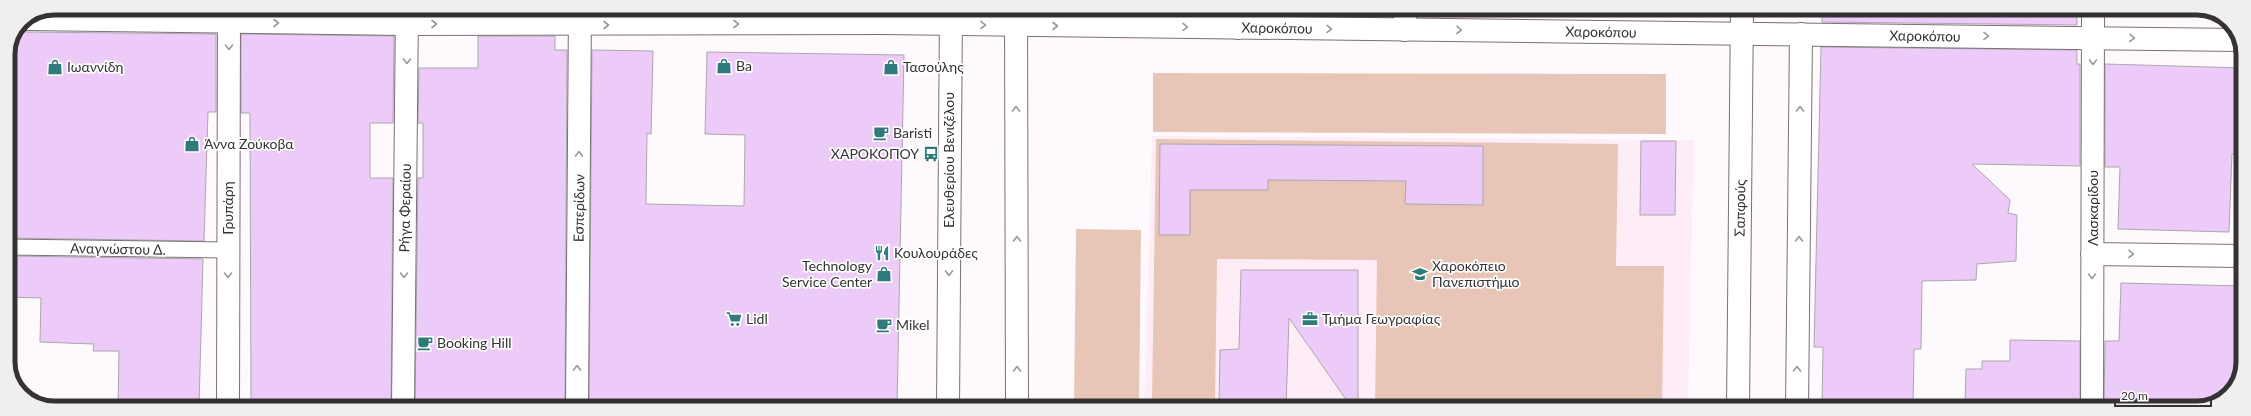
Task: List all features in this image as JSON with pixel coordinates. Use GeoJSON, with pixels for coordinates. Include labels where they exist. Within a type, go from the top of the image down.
{"type":"FeatureCollection","features":[{"type":"Feature","properties":{"kind":"street","name":"Χαροκόπου"},"geometry":{"type":"LineString","coordinates":[[229,15],[580,17],[882,23],[951,16],[1405,19],[1742,33],[2233,40]]}},
{"type":"Feature","properties":{"kind":"street","name":"Γρυπάρη"},"geometry":{"type":"LineString","coordinates":[[228,401],[229,15]]}},
{"type":"Feature","properties":{"kind":"street","name":"Σαπφούς"},"geometry":{"type":"LineString","coordinates":[[1738,401],[1742,15]]}},
{"type":"Feature","properties":{"kind":"street","name":"Λασκαρίδου"},"geometry":{"type":"LineString","coordinates":[[2092,401],[2093,15]]}},
{"type":"Feature","properties":{"kind":"street","name":"Ρήγα Φεραίου"},"geometry":{"type":"LineString","coordinates":[[403,401],[407,16]]}},
{"type":"Feature","properties":{"kind":"street","name":"Ελευθερίου Βενιζέλου"},"geometry":{"type":"LineString","coordinates":[[948,401],[951,16]]}},
{"type":"Feature","properties":{"kind":"street","name":"Εσπερίδων"},"geometry":{"type":"LineString","coordinates":[[577,401],[580,17]]}},
{"type":"Feature","properties":{"kind":"street"},"geometry":{"type":"LineString","coordinates":[[1016,17],[1018,401]]}},
{"type":"Feature","properties":{"kind":"street"},"geometry":{"type":"LineString","coordinates":[[1797,401],[1801,34]]}},
{"type":"Feature","properties":{"kind":"street"},"geometry":{"type":"LineString","coordinates":[[2092,254],[2236,256]]}},
{"type":"Feature","properties":{"kind":"lane","name":"Αναγνώστου Δ."},"geometry":{"type":"LineString","coordinates":[[15,248],[228,250]]}},
{"type":"Feature","properties":{"kind":"shaded area"},"geometry":{"type":"Polygon","coordinates":[[[1153,73],[1666,74],[1666,134],[1153,132],[1153,73]]]}},
{"type":"Feature","properties":{"kind":"shaded area","name":"Χαροκόπειο Πανεπιστήμιο"},"geometry":{"type":"Polygon","coordinates":[[[1152,136],[1694,140],[1688,401],[1144,401],[1152,136]]]}},
{"type":"Feature","properties":{"kind":"shaded area","name":"Χαροκόπειο Πανεπιστήμιο"},"geometry":{"type":"Polygon","coordinates":[[[1156,139],[1618,144],[1616,266],[1664,266],[1662,401],[1375,401],[1377,260],[1217,259],[1215,401],[1152,401],[1156,139]]]}},
{"type":"Feature","properties":{"kind":"shaded area"},"geometry":{"type":"Polygon","coordinates":[[[1076,229],[1141,230],[1139,401],[1074,401],[1076,229]]]}},
{"type":"Feature","properties":{"kind":"building"},"geometry":{"type":"Polygon","coordinates":[[[1822,15],[2077,15],[2077,25],[1822,22],[1822,15]]]}},
{"type":"Feature","properties":{"kind":"building"},"geometry":{"type":"Polygon","coordinates":[[[23,30],[27,32],[216,34],[216,112],[208,112],[204,241],[15,238],[15,54],[18,39],[23,30]]]}},
{"type":"Feature","properties":{"kind":"building"},"geometry":{"type":"Polygon","coordinates":[[[241,34],[394,36],[393,123],[370,123],[370,178],[393,178],[391,401],[251,401],[250,113],[241,113],[241,34]]]}},
{"type":"Feature","properties":{"kind":"building"},"geometry":{"type":"Polygon","coordinates":[[[478,36],[555,36],[555,50],[567,50],[565,401],[415,401],[418,178],[423,178],[423,123],[418,123],[419,68],[478,68],[478,36]]]}},
{"type":"Feature","properties":{"kind":"building"},"geometry":{"type":"Polygon","coordinates":[[[1821,47],[2077,50],[2077,64],[2080,64],[2080,166],[1972,164],[2010,200],[2008,213],[2017,215],[2016,261],[1977,264],[1976,280],[1922,281],[1921,349],[1914,349],[1913,401],[1822,401],[1823,347],[1814,347],[1821,47]]]}},
{"type":"Feature","properties":{"kind":"building"},"geometry":{"type":"Polygon","coordinates":[[[592,50],[653,51],[651,134],[647,133],[646,204],[744,206],[745,135],[705,134],[707,52],[904,55],[897,401],[589,401],[592,50]]]}},
{"type":"Feature","properties":{"kind":"building"},"geometry":{"type":"Polygon","coordinates":[[[2105,64],[2236,68],[2236,154],[2232,154],[2229,232],[2118,229],[2120,167],[2105,167],[2105,64]]]}},
{"type":"Feature","properties":{"kind":"building"},"geometry":{"type":"Polygon","coordinates":[[[1641,141],[1676,141],[1675,215],[1640,215],[1641,141]]]}},
{"type":"Feature","properties":{"kind":"building"},"geometry":{"type":"Polygon","coordinates":[[[1160,144],[1483,146],[1483,205],[1405,204],[1406,181],[1268,180],[1268,190],[1190,190],[1190,235],[1159,235],[1160,144]]]}},
{"type":"Feature","properties":{"kind":"building"},"geometry":{"type":"Polygon","coordinates":[[[15,256],[203,259],[199,401],[118,401],[119,351],[93,351],[94,344],[40,342],[41,298],[15,297],[15,256]]]}},
{"type":"Feature","properties":{"kind":"building"},"geometry":{"type":"Polygon","coordinates":[[[1241,270],[1358,270],[1358,401],[1347,401],[1289,318],[1286,401],[1219,401],[1220,350],[1239,349],[1241,270]]]}},
{"type":"Feature","properties":{"kind":"building"},"geometry":{"type":"Polygon","coordinates":[[[2121,283],[2236,286],[2236,367],[2231,382],[2217,396],[2210,399],[2197,401],[2104,401],[2105,341],[2119,341],[2121,283]]]}},
{"type":"Feature","properties":{"kind":"building"},"geometry":{"type":"Polygon","coordinates":[[[2010,340],[2080,341],[2080,401],[1965,401],[1966,369],[1982,369],[1982,361],[2010,361],[2010,340]]]}},
{"type":"Feature","properties":{"kind":"place","name":"Ba"},"geometry":{"type":"Point","coordinates":[724,66]}},
{"type":"Feature","properties":{"kind":"place","name":"Ιωαννίδη"},"geometry":{"type":"Point","coordinates":[55,67]}},
{"type":"Feature","properties":{"kind":"place","name":"Τασούλης"},"geometry":{"type":"Point","coordinates":[891,67]}},
{"type":"Feature","properties":{"kind":"place","name":"Baristi"},"geometry":{"type":"Point","coordinates":[881,133]}},
{"type":"Feature","properties":{"kind":"place","name":"Άννα Ζούκοβα"},"geometry":{"type":"Point","coordinates":[192,144]}},
{"type":"Feature","properties":{"kind":"place","name":"ΧΑΡΟΚΟΠΟΥ"},"geometry":{"type":"Point","coordinates":[931,154]}},
{"type":"Feature","properties":{"kind":"place","name":"Κουλουράδες"},"geometry":{"type":"Point","coordinates":[882,253]}},
{"type":"Feature","properties":{"kind":"place","name":"Technology Service Center"},"geometry":{"type":"Point","coordinates":[884,274]}},
{"type":"Feature","properties":{"kind":"place","name":"Χαροκόπειο Πανεπιστήμιο"},"geometry":{"type":"Point","coordinates":[1420,274]}},
{"type":"Feature","properties":{"kind":"place","name":"Lidl"},"geometry":{"type":"Point","coordinates":[734,319]}},
{"type":"Feature","properties":{"kind":"place","name":"Τμήμα Γεωγραφίας"},"geometry":{"type":"Point","coordinates":[1310,319]}},
{"type":"Feature","properties":{"kind":"place","name":"Mikel"},"geometry":{"type":"Point","coordinates":[884,325]}},
{"type":"Feature","properties":{"kind":"place","name":"Booking Hill"},"geometry":{"type":"Point","coordinates":[425,343]}}]}
